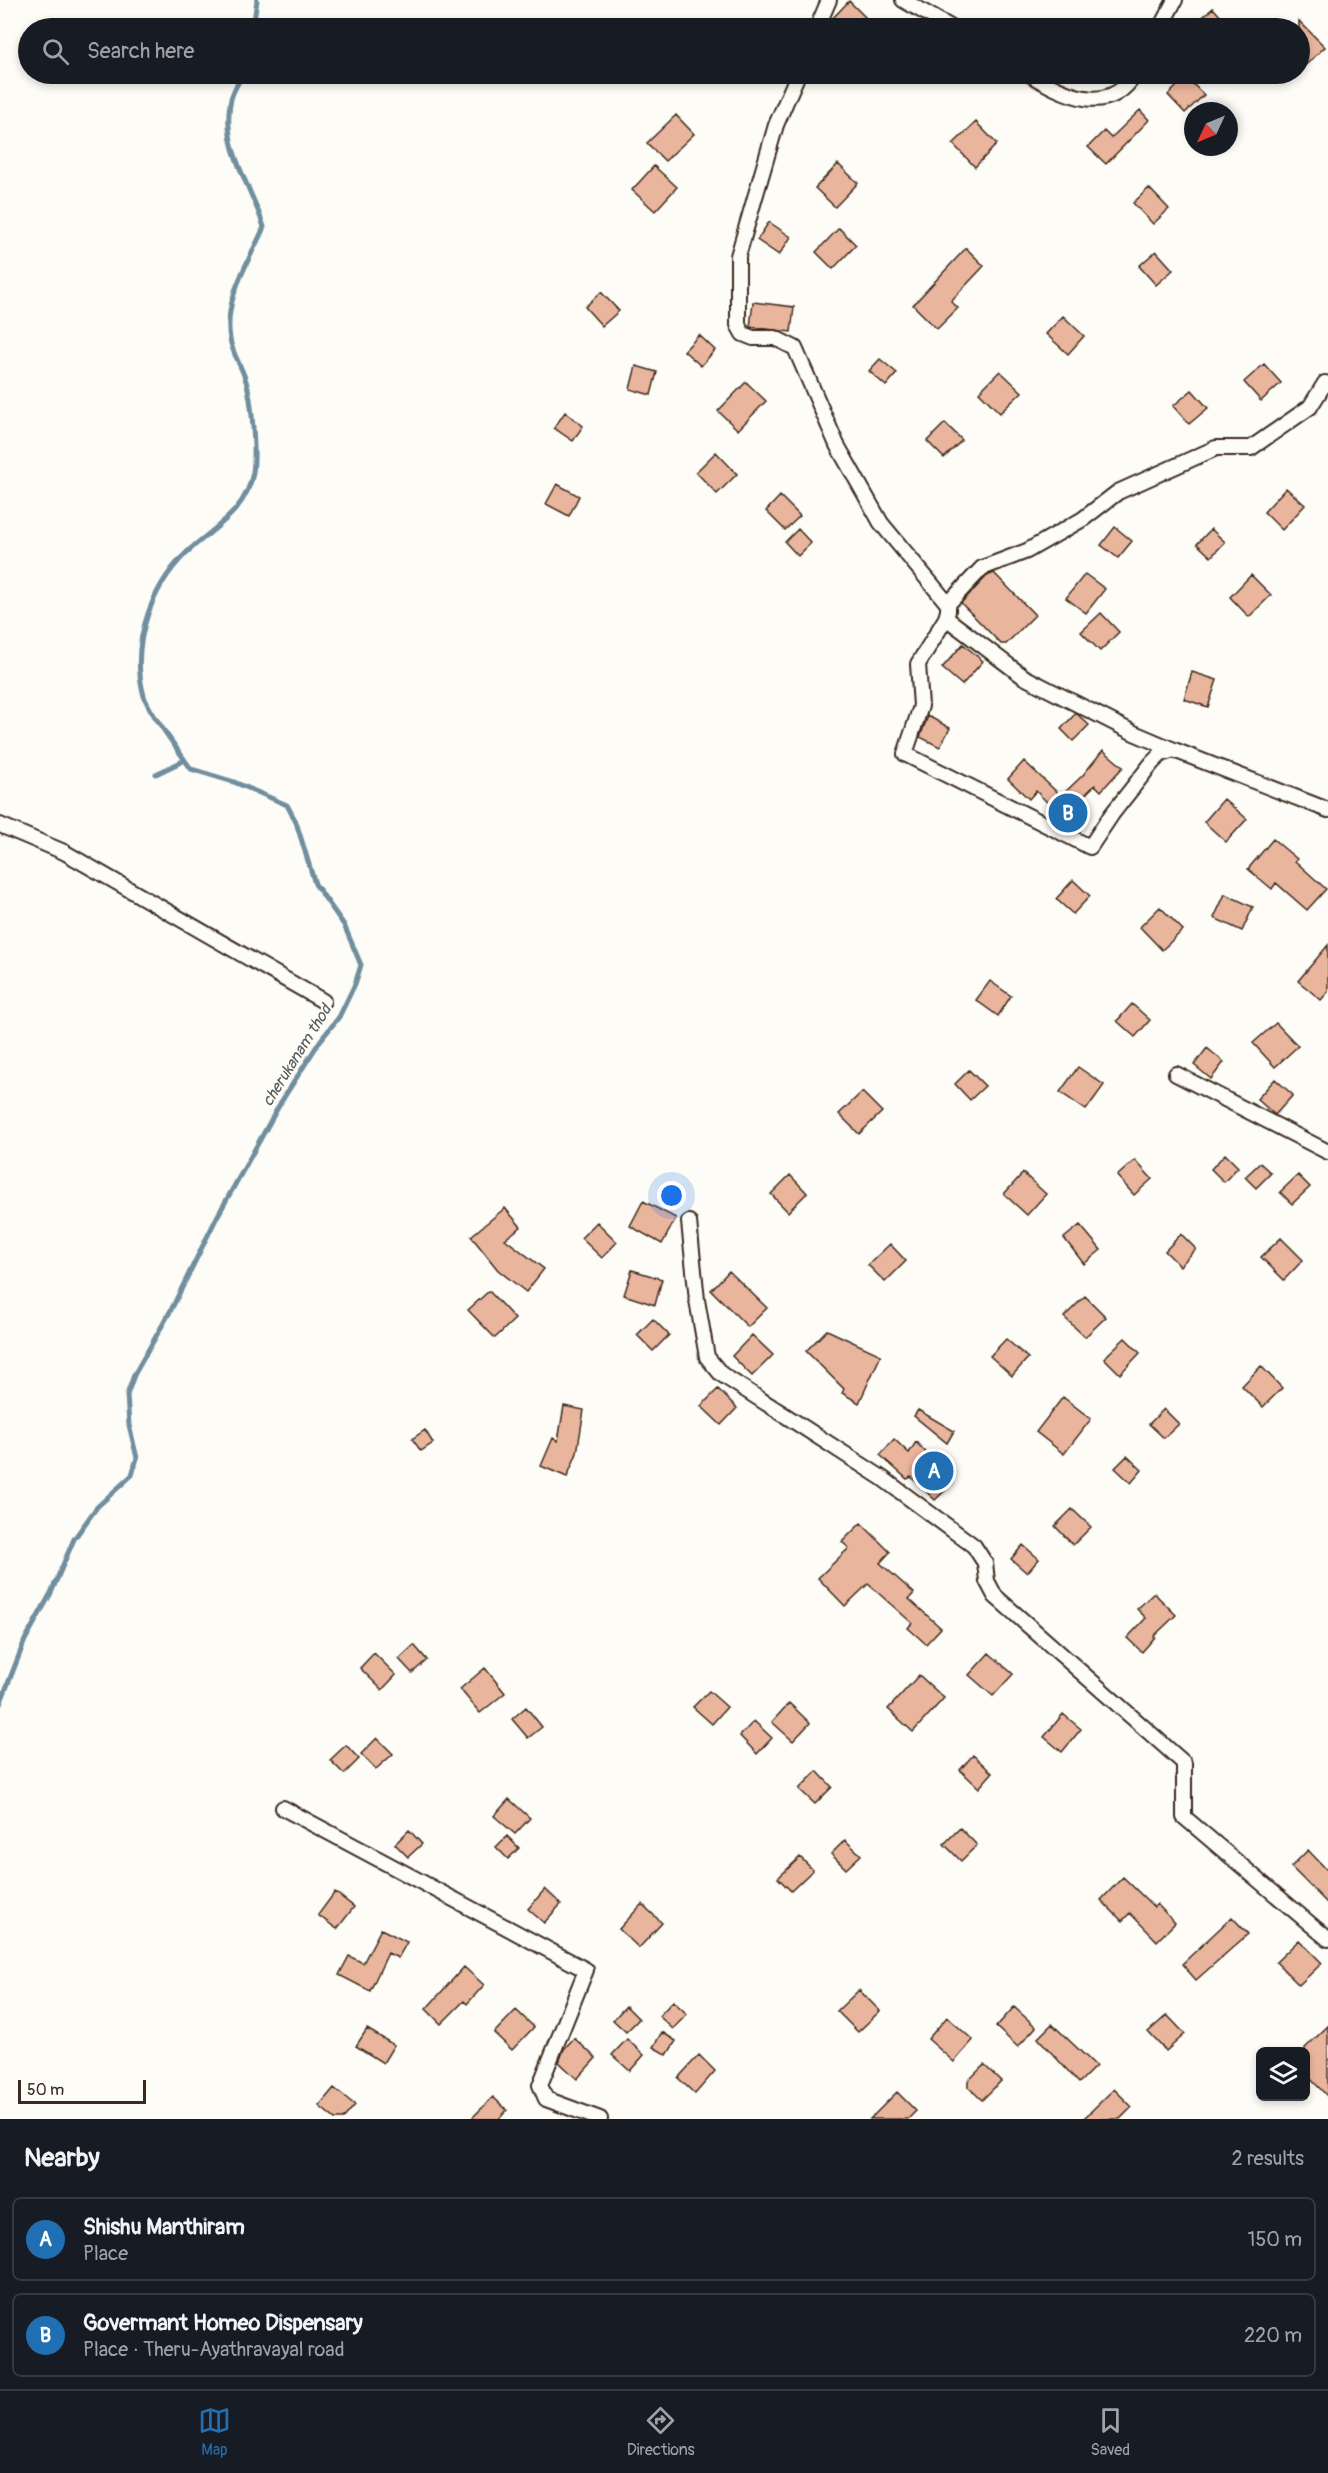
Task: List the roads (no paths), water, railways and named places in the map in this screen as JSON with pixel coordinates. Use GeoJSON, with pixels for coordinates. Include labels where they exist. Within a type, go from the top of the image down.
{"type":"FeatureCollection","features":[{"type":"Feature","properties":{"kind":"street"},"geometry":{"type":"LineString","coordinates":[[821,18],[829,0]]}},
{"type":"Feature","properties":{"kind":"street"},"geometry":{"type":"LineString","coordinates":[[903,0],[934,18]]}},
{"type":"Feature","properties":{"kind":"street"},"geometry":{"type":"LineString","coordinates":[[1165,18],[1175,0]]}},
{"type":"Feature","properties":{"kind":"street"},"geometry":{"type":"LineString","coordinates":[[794,84],[776,125],[738,256],[738,325],[743,334],[753,338],[776,338],[795,348],[837,446],[881,523],[948,603],[945,618],[918,664],[921,706],[905,754],[1090,847],[1112,813],[1152,763],[1161,754],[1174,750]]}},
{"type":"Feature","properties":{"kind":"street"},"geometry":{"type":"LineString","coordinates":[[1050,84],[1079,98],[1107,97],[1123,91],[1128,84]]}},
{"type":"Feature","properties":{"kind":"street"},"geometry":{"type":"LineString","coordinates":[[948,603],[982,568],[1027,551],[1083,519],[1118,492],[1216,448],[1251,448],[1310,406],[1325,384],[1328,384]]}},
{"type":"Feature","properties":{"kind":"street"},"geometry":{"type":"LineString","coordinates":[[945,618],[1024,677],[1134,733],[1328,810]]}},
{"type":"Feature","properties":{"kind":"street"},"geometry":{"type":"LineString","coordinates":[[0,825],[64,852],[323,1001]]}},
{"type":"Feature","properties":{"kind":"street"},"geometry":{"type":"LineString","coordinates":[[1176,1074],[1328,1152]]}},
{"type":"Feature","properties":{"kind":"street"},"geometry":{"type":"LineString","coordinates":[[689,1222],[697,1300],[707,1357],[721,1374],[882,1478],[974,1546],[986,1563],[987,1581],[995,1596],[1184,1763],[1184,1817],[1328,1939]]}},
{"type":"Feature","properties":{"kind":"street"},"geometry":{"type":"LineString","coordinates":[[283,1808],[586,1970],[540,2085],[546,2099],[600,2119]]}},
{"type":"Feature","properties":{"kind":"waterway","name":"cherukanam thod"},"geometry":{"type":"LineString","coordinates":[[254,18],[257,0]]}},
{"type":"Feature","properties":{"kind":"waterway","name":"cherukanam thod"},"geometry":{"type":"LineString","coordinates":[[0,1704],[25,1640],[51,1593],[74,1539],[97,1507],[132,1475],[137,1458],[129,1425],[127,1395],[134,1375],[171,1310],[217,1217],[281,1102],[320,1041],[339,1017],[355,984],[361,965],[344,925],[315,884],[296,822],[287,805],[234,782],[191,769],[147,703],[140,675],[142,634],[156,594],[180,559],[232,514],[245,496],[253,472],[254,440],[250,400],[244,376],[231,344],[229,324],[230,310],[239,281],[264,227],[238,165],[230,133],[231,99],[238,84]]}},
{"type":"Feature","properties":{"kind":"waterway"},"geometry":{"type":"LineString","coordinates":[[156,774],[185,760]]}},
{"type":"Feature","properties":{"kind":"place","name":"Govermant Homeo Dispensary"},"geometry":{"type":"Point","coordinates":[1068,813]}},
{"type":"Feature","properties":{"kind":"place","name":"Shishu Manthiram"},"geometry":{"type":"Point","coordinates":[934,1471]}}]}
